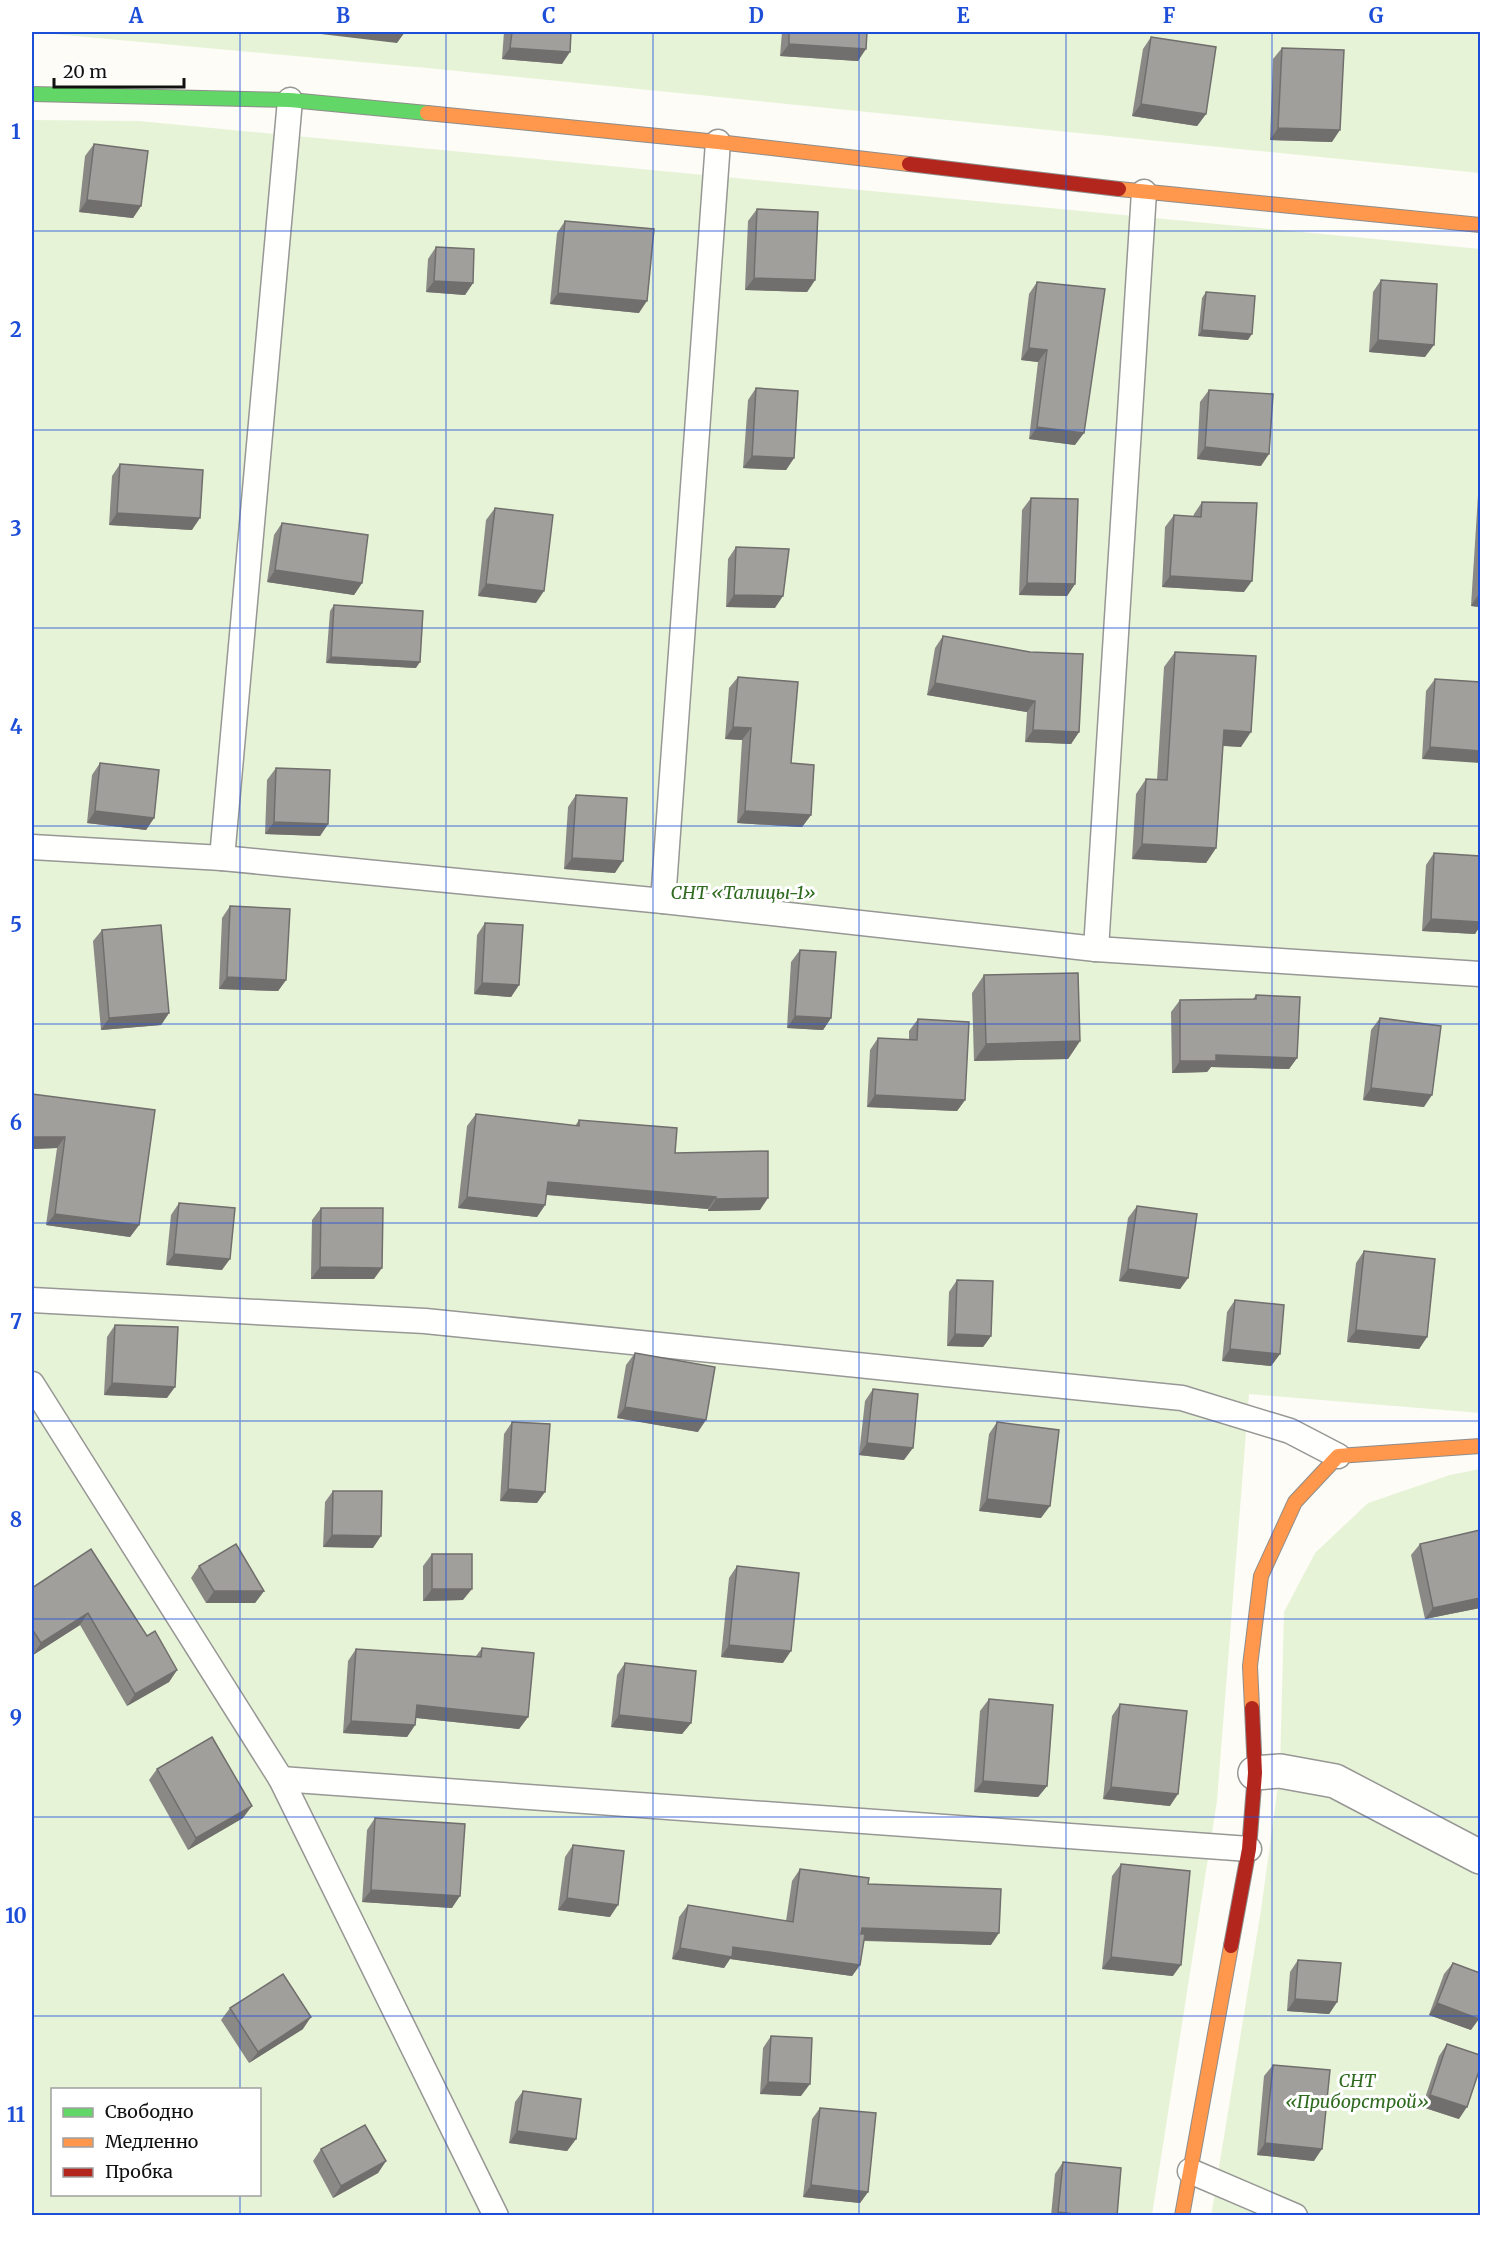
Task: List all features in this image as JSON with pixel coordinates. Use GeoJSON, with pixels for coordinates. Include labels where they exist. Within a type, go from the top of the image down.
{"type":"FeatureCollection","features":[{"type":"Feature","properties":{"kind":"street"},"geometry":{"type":"LineString","coordinates":[[32,94],[290,100],[718,142],[1144,192],[1480,225]]}},
{"type":"Feature","properties":{"kind":"street"},"geometry":{"type":"LineString","coordinates":[[1182,2216],[1249,1850],[1255,1773],[1250,1666],[1261,1576],[1295,1502],[1338,1456],[1480,1446]]}},
{"type":"Feature","properties":{"kind":"street"},"geometry":{"type":"LineString","coordinates":[[1255,1773],[1280,1771],[1335,1781],[1480,1857]]}},
{"type":"Feature","properties":{"kind":"lane"},"geometry":{"type":"LineString","coordinates":[[222,858],[290,100]]}},
{"type":"Feature","properties":{"kind":"lane"},"geometry":{"type":"LineString","coordinates":[[663,901],[718,142]]}},
{"type":"Feature","properties":{"kind":"lane"},"geometry":{"type":"LineString","coordinates":[[1096,949],[1144,192]]}},
{"type":"Feature","properties":{"kind":"lane"},"geometry":{"type":"LineString","coordinates":[[32,847],[222,858],[663,901],[1096,949],[1480,974]]}},
{"type":"Feature","properties":{"kind":"lane"},"geometry":{"type":"LineString","coordinates":[[32,1300],[425,1321],[1182,1398],[1290,1431],[1338,1456]]}},
{"type":"Feature","properties":{"kind":"lane"},"geometry":{"type":"LineString","coordinates":[[32,1384],[281,1779],[496,2216]]}},
{"type":"Feature","properties":{"kind":"lane"},"geometry":{"type":"LineString","coordinates":[[281,1779],[1249,1850]]}},
{"type":"Feature","properties":{"kind":"lane"},"geometry":{"type":"LineString","coordinates":[[1190,2171],[1295,2216]]}},
{"type":"Feature","properties":{"kind":"green space"},"geometry":{"type":"Polygon","coordinates":[[[32,32],[1480,32],[1480,173],[427,68],[32,32]]]}},
{"type":"Feature","properties":{"kind":"green space","name":"СНТ «Талицы-1»"},"geometry":{"type":"Polygon","coordinates":[[[32,120],[139,121],[1480,249],[1480,1413],[1249,1394],[1217,1801],[1152,2215],[32,2216],[32,120]]]}},
{"type":"Feature","properties":{"kind":"green space","name":"СНТ «Приборстрой»"},"geometry":{"type":"Polygon","coordinates":[[[1480,1469],[1480,2215],[1211,2216],[1261,1910],[1280,1771],[1284,1612],[1315,1553],[1368,1503],[1450,1475],[1480,1469]]]}},
{"type":"Feature","properties":{"kind":"building"},"geometry":{"type":"Polygon","coordinates":[[[512,32],[571,32],[570,52],[510,48],[512,32]]]}},
{"type":"Feature","properties":{"kind":"building"},"geometry":{"type":"Polygon","coordinates":[[[789,32],[867,32],[866,49],[789,44],[789,32]]]}},
{"type":"Feature","properties":{"kind":"building"},"geometry":{"type":"Polygon","coordinates":[[[1151,37],[1216,47],[1206,114],[1141,104],[1151,37]]]}},
{"type":"Feature","properties":{"kind":"building"},"geometry":{"type":"Polygon","coordinates":[[[1282,48],[1344,50],[1340,130],[1278,128],[1282,48]]]}},
{"type":"Feature","properties":{"kind":"building"},"geometry":{"type":"Polygon","coordinates":[[[94,144],[148,151],[141,206],[87,200],[94,144]]]}},
{"type":"Feature","properties":{"kind":"building"},"geometry":{"type":"Polygon","coordinates":[[[757,209],[818,212],[815,280],[754,278],[757,209]]]}},
{"type":"Feature","properties":{"kind":"building"},"geometry":{"type":"Polygon","coordinates":[[[565,221],[654,229],[647,301],[558,293],[565,221]]]}},
{"type":"Feature","properties":{"kind":"building"},"geometry":{"type":"Polygon","coordinates":[[[436,247],[474,249],[473,283],[434,281],[436,247]]]}},
{"type":"Feature","properties":{"kind":"building"},"geometry":{"type":"Polygon","coordinates":[[[1381,280],[1437,284],[1434,345],[1378,340],[1381,280]]]}},
{"type":"Feature","properties":{"kind":"building"},"geometry":{"type":"Polygon","coordinates":[[[1037,282],[1105,289],[1084,433],[1037,427],[1047,350],[1029,348],[1037,282]]]}},
{"type":"Feature","properties":{"kind":"building"},"geometry":{"type":"Polygon","coordinates":[[[1206,292],[1255,296],[1252,334],[1202,330],[1206,292]]]}},
{"type":"Feature","properties":{"kind":"building"},"geometry":{"type":"Polygon","coordinates":[[[756,388],[798,391],[794,458],[752,456],[756,388]]]}},
{"type":"Feature","properties":{"kind":"building"},"geometry":{"type":"Polygon","coordinates":[[[1209,390],[1273,394],[1269,454],[1205,447],[1209,390]]]}},
{"type":"Feature","properties":{"kind":"building"},"geometry":{"type":"Polygon","coordinates":[[[120,464],[203,470],[200,518],[117,513],[120,464]]]}},
{"type":"Feature","properties":{"kind":"building"},"geometry":{"type":"Polygon","coordinates":[[[1031,498],[1078,499],[1075,584],[1027,583],[1031,498]]]}},
{"type":"Feature","properties":{"kind":"building"},"geometry":{"type":"Polygon","coordinates":[[[1202,502],[1257,503],[1252,581],[1170,576],[1174,515],[1201,517],[1202,502]]]}},
{"type":"Feature","properties":{"kind":"building"},"geometry":{"type":"Polygon","coordinates":[[[495,508],[553,515],[544,591],[486,584],[495,508]]]}},
{"type":"Feature","properties":{"kind":"building"},"geometry":{"type":"Polygon","coordinates":[[[282,523],[368,535],[362,583],[275,570],[282,523]]]}},
{"type":"Feature","properties":{"kind":"building"},"geometry":{"type":"Polygon","coordinates":[[[736,547],[789,549],[783,596],[734,595],[736,547]]]}},
{"type":"Feature","properties":{"kind":"building"},"geometry":{"type":"Polygon","coordinates":[[[334,605],[423,611],[420,662],[331,657],[334,605]]]}},
{"type":"Feature","properties":{"kind":"building"},"geometry":{"type":"Polygon","coordinates":[[[943,636],[1030,652],[1083,654],[1079,732],[1033,730],[1035,701],[935,683],[943,636]]]}},
{"type":"Feature","properties":{"kind":"building"},"geometry":{"type":"Polygon","coordinates":[[[1175,652],[1256,656],[1251,732],[1224,730],[1216,848],[1142,844],[1146,779],[1167,780],[1175,652]]]}},
{"type":"Feature","properties":{"kind":"building"},"geometry":{"type":"Polygon","coordinates":[[[738,677],[798,682],[791,763],[814,765],[811,815],[745,811],[751,728],[733,727],[738,677]]]}},
{"type":"Feature","properties":{"kind":"building"},"geometry":{"type":"Polygon","coordinates":[[[1435,679],[1480,682],[1480,751],[1430,747],[1435,679]]]}},
{"type":"Feature","properties":{"kind":"building"},"geometry":{"type":"Polygon","coordinates":[[[100,763],[159,770],[154,818],[95,811],[100,763]]]}},
{"type":"Feature","properties":{"kind":"building"},"geometry":{"type":"Polygon","coordinates":[[[276,768],[330,770],[328,824],[274,822],[276,768]]]}},
{"type":"Feature","properties":{"kind":"building"},"geometry":{"type":"Polygon","coordinates":[[[576,795],[627,798],[623,861],[572,858],[576,795]]]}},
{"type":"Feature","properties":{"kind":"building"},"geometry":{"type":"Polygon","coordinates":[[[1434,853],[1480,856],[1480,922],[1431,919],[1434,853]]]}},
{"type":"Feature","properties":{"kind":"building"},"geometry":{"type":"Polygon","coordinates":[[[230,906],[290,909],[286,980],[227,977],[230,906]]]}},
{"type":"Feature","properties":{"kind":"building"},"geometry":{"type":"Polygon","coordinates":[[[485,923],[523,925],[519,985],[482,983],[485,923]]]}},
{"type":"Feature","properties":{"kind":"building"},"geometry":{"type":"Polygon","coordinates":[[[161,925],[169,1013],[109,1018],[102,930],[161,925]]]}},
{"type":"Feature","properties":{"kind":"building"},"geometry":{"type":"Polygon","coordinates":[[[800,950],[836,952],[831,1018],[795,1016],[800,950]]]}},
{"type":"Feature","properties":{"kind":"building"},"geometry":{"type":"Polygon","coordinates":[[[1078,973],[1080,1041],[986,1044],[984,975],[1078,973]]]}},
{"type":"Feature","properties":{"kind":"building"},"geometry":{"type":"Polygon","coordinates":[[[1256,995],[1300,997],[1297,1058],[1216,1055],[1216,1061],[1180,1061],[1180,1000],[1256,999],[1256,995]]]}},
{"type":"Feature","properties":{"kind":"building"},"geometry":{"type":"Polygon","coordinates":[[[1380,1018],[1441,1026],[1432,1095],[1371,1088],[1380,1018]]]}},
{"type":"Feature","properties":{"kind":"building"},"geometry":{"type":"Polygon","coordinates":[[[918,1019],[969,1022],[965,1100],[875,1095],[878,1038],[917,1040],[918,1019]]]}},
{"type":"Feature","properties":{"kind":"building"},"geometry":{"type":"Polygon","coordinates":[[[32,1094],[155,1110],[139,1225],[55,1214],[65,1137],[32,1137],[32,1094]]]}},
{"type":"Feature","properties":{"kind":"building"},"geometry":{"type":"Polygon","coordinates":[[[476,1114],[579,1126],[579,1120],[677,1128],[675,1153],[768,1151],[768,1198],[716,1199],[716,1197],[548,1182],[545,1205],[467,1197],[476,1114]]]}},
{"type":"Feature","properties":{"kind":"building"},"geometry":{"type":"Polygon","coordinates":[[[179,1203],[235,1208],[230,1259],[174,1254],[179,1203]]]}},
{"type":"Feature","properties":{"kind":"building"},"geometry":{"type":"Polygon","coordinates":[[[1137,1206],[1197,1214],[1188,1278],[1128,1269],[1137,1206]]]}},
{"type":"Feature","properties":{"kind":"building"},"geometry":{"type":"Polygon","coordinates":[[[321,1208],[383,1208],[382,1268],[320,1267],[321,1208]]]}},
{"type":"Feature","properties":{"kind":"building"},"geometry":{"type":"Polygon","coordinates":[[[1364,1251],[1435,1259],[1427,1337],[1356,1330],[1364,1251]]]}},
{"type":"Feature","properties":{"kind":"building"},"geometry":{"type":"Polygon","coordinates":[[[957,1280],[993,1281],[991,1336],[955,1334],[957,1280]]]}},
{"type":"Feature","properties":{"kind":"building"},"geometry":{"type":"Polygon","coordinates":[[[1235,1300],[1284,1305],[1280,1354],[1230,1349],[1235,1300]]]}},
{"type":"Feature","properties":{"kind":"building"},"geometry":{"type":"Polygon","coordinates":[[[115,1325],[178,1327],[175,1387],[112,1383],[115,1325]]]}},
{"type":"Feature","properties":{"kind":"building"},"geometry":{"type":"Polygon","coordinates":[[[635,1353],[715,1367],[706,1420],[625,1407],[635,1353]]]}},
{"type":"Feature","properties":{"kind":"building"},"geometry":{"type":"Polygon","coordinates":[[[873,1389],[918,1394],[913,1448],[867,1443],[873,1389]]]}},
{"type":"Feature","properties":{"kind":"building"},"geometry":{"type":"Polygon","coordinates":[[[512,1422],[550,1424],[545,1492],[508,1489],[512,1422]]]}},
{"type":"Feature","properties":{"kind":"building"},"geometry":{"type":"Polygon","coordinates":[[[997,1422],[1059,1430],[1050,1506],[987,1499],[997,1422]]]}},
{"type":"Feature","properties":{"kind":"building"},"geometry":{"type":"Polygon","coordinates":[[[333,1491],[382,1491],[381,1536],[332,1535],[333,1491]]]}},
{"type":"Feature","properties":{"kind":"building"},"geometry":{"type":"Polygon","coordinates":[[[1480,1530],[1480,1598],[1433,1608],[1420,1544],[1480,1530]]]}},
{"type":"Feature","properties":{"kind":"building"},"geometry":{"type":"Polygon","coordinates":[[[236,1544],[264,1591],[214,1591],[199,1566],[236,1544]]]}},
{"type":"Feature","properties":{"kind":"building"},"geometry":{"type":"Polygon","coordinates":[[[91,1549],[147,1636],[155,1631],[177,1670],[135,1694],[88,1613],[41,1643],[32,1629],[32,1588],[91,1549]]]}},
{"type":"Feature","properties":{"kind":"building"},"geometry":{"type":"Polygon","coordinates":[[[432,1554],[472,1554],[472,1589],[432,1589],[432,1554]]]}},
{"type":"Feature","properties":{"kind":"building"},"geometry":{"type":"Polygon","coordinates":[[[737,1566],[799,1573],[791,1651],[729,1645],[737,1566]]]}},
{"type":"Feature","properties":{"kind":"building"},"geometry":{"type":"Polygon","coordinates":[[[482,1648],[534,1653],[528,1717],[417,1705],[415,1725],[351,1721],[356,1649],[481,1657],[482,1648]]]}},
{"type":"Feature","properties":{"kind":"building"},"geometry":{"type":"Polygon","coordinates":[[[625,1663],[696,1671],[691,1723],[619,1715],[625,1663]]]}},
{"type":"Feature","properties":{"kind":"building"},"geometry":{"type":"Polygon","coordinates":[[[989,1699],[1053,1705],[1047,1786],[983,1781],[989,1699]]]}},
{"type":"Feature","properties":{"kind":"building"},"geometry":{"type":"Polygon","coordinates":[[[1120,1704],[1187,1711],[1178,1794],[1111,1787],[1120,1704]]]}},
{"type":"Feature","properties":{"kind":"building"},"geometry":{"type":"Polygon","coordinates":[[[212,1737],[252,1806],[196,1838],[157,1769],[212,1737]]]}},
{"type":"Feature","properties":{"kind":"building"},"geometry":{"type":"Polygon","coordinates":[[[375,1818],[465,1824],[460,1896],[371,1890],[375,1818]]]}},
{"type":"Feature","properties":{"kind":"building"},"geometry":{"type":"Polygon","coordinates":[[[573,1845],[624,1851],[618,1905],[567,1898],[573,1845]]]}},
{"type":"Feature","properties":{"kind":"building"},"geometry":{"type":"Polygon","coordinates":[[[1121,1864],[1190,1871],[1181,1965],[1111,1957],[1121,1864]]]}},
{"type":"Feature","properties":{"kind":"building"},"geometry":{"type":"Polygon","coordinates":[[[800,1869],[869,1878],[868,1884],[1001,1889],[999,1933],[862,1928],[861,1934],[865,1934],[860,1965],[733,1947],[732,1957],[680,1948],[688,1905],[793,1922],[800,1869]]]}},
{"type":"Feature","properties":{"kind":"building"},"geometry":{"type":"Polygon","coordinates":[[[1298,1960],[1341,1963],[1337,2002],[1295,1999],[1298,1960]]]}},
{"type":"Feature","properties":{"kind":"building"},"geometry":{"type":"Polygon","coordinates":[[[1453,1963],[1480,1973],[1479,2019],[1437,2003],[1453,1963]]]}},
{"type":"Feature","properties":{"kind":"building"},"geometry":{"type":"Polygon","coordinates":[[[283,1974],[311,2017],[258,2052],[230,2008],[283,1974]]]}},
{"type":"Feature","properties":{"kind":"building"},"geometry":{"type":"Polygon","coordinates":[[[771,2036],[812,2038],[810,2084],[768,2082],[771,2036]]]}},
{"type":"Feature","properties":{"kind":"building"},"geometry":{"type":"Polygon","coordinates":[[[1447,2044],[1480,2055],[1480,2068],[1467,2107],[1430,2095],[1447,2044]]]}},
{"type":"Feature","properties":{"kind":"building"},"geometry":{"type":"Polygon","coordinates":[[[1273,2065],[1330,2070],[1322,2149],[1265,2143],[1273,2065]]]}},
{"type":"Feature","properties":{"kind":"building"},"geometry":{"type":"Polygon","coordinates":[[[523,2091],[581,2099],[576,2139],[517,2131],[523,2091]]]}},
{"type":"Feature","properties":{"kind":"building"},"geometry":{"type":"Polygon","coordinates":[[[820,2108],[876,2113],[868,2192],[811,2185],[820,2108]]]}},
{"type":"Feature","properties":{"kind":"building"},"geometry":{"type":"Polygon","coordinates":[[[365,2125],[386,2161],[341,2186],[321,2149],[365,2125]]]}},
{"type":"Feature","properties":{"kind":"building"},"geometry":{"type":"Polygon","coordinates":[[[1063,2162],[1121,2168],[1117,2216],[1058,2212],[1063,2162]]]}},
{"type":"Feature","properties":{"kind":"traffic: fast"},"geometry":{"type":"LineString","coordinates":[[32,94],[290,100],[427,113]]}},
{"type":"Feature","properties":{"kind":"traffic: slow"},"geometry":{"type":"LineString","coordinates":[[427,113],[909,164]]}},
{"type":"Feature","properties":{"kind":"traffic: slow"},"geometry":{"type":"LineString","coordinates":[[1119,189],[1480,225]]}},
{"type":"Feature","properties":{"kind":"traffic: slow"},"geometry":{"type":"LineString","coordinates":[[1252,1708],[1250,1666],[1261,1576],[1295,1502],[1338,1456],[1480,1446]]}},
{"type":"Feature","properties":{"kind":"traffic: slow"},"geometry":{"type":"LineString","coordinates":[[1182,2216],[1231,1946]]}},
{"type":"Feature","properties":{"kind":"traffic: jam"},"geometry":{"type":"LineString","coordinates":[[909,164],[1119,189]]}},
{"type":"Feature","properties":{"kind":"traffic: jam"},"geometry":{"type":"LineString","coordinates":[[1231,1946],[1249,1849],[1255,1773],[1252,1708]]}}]}
